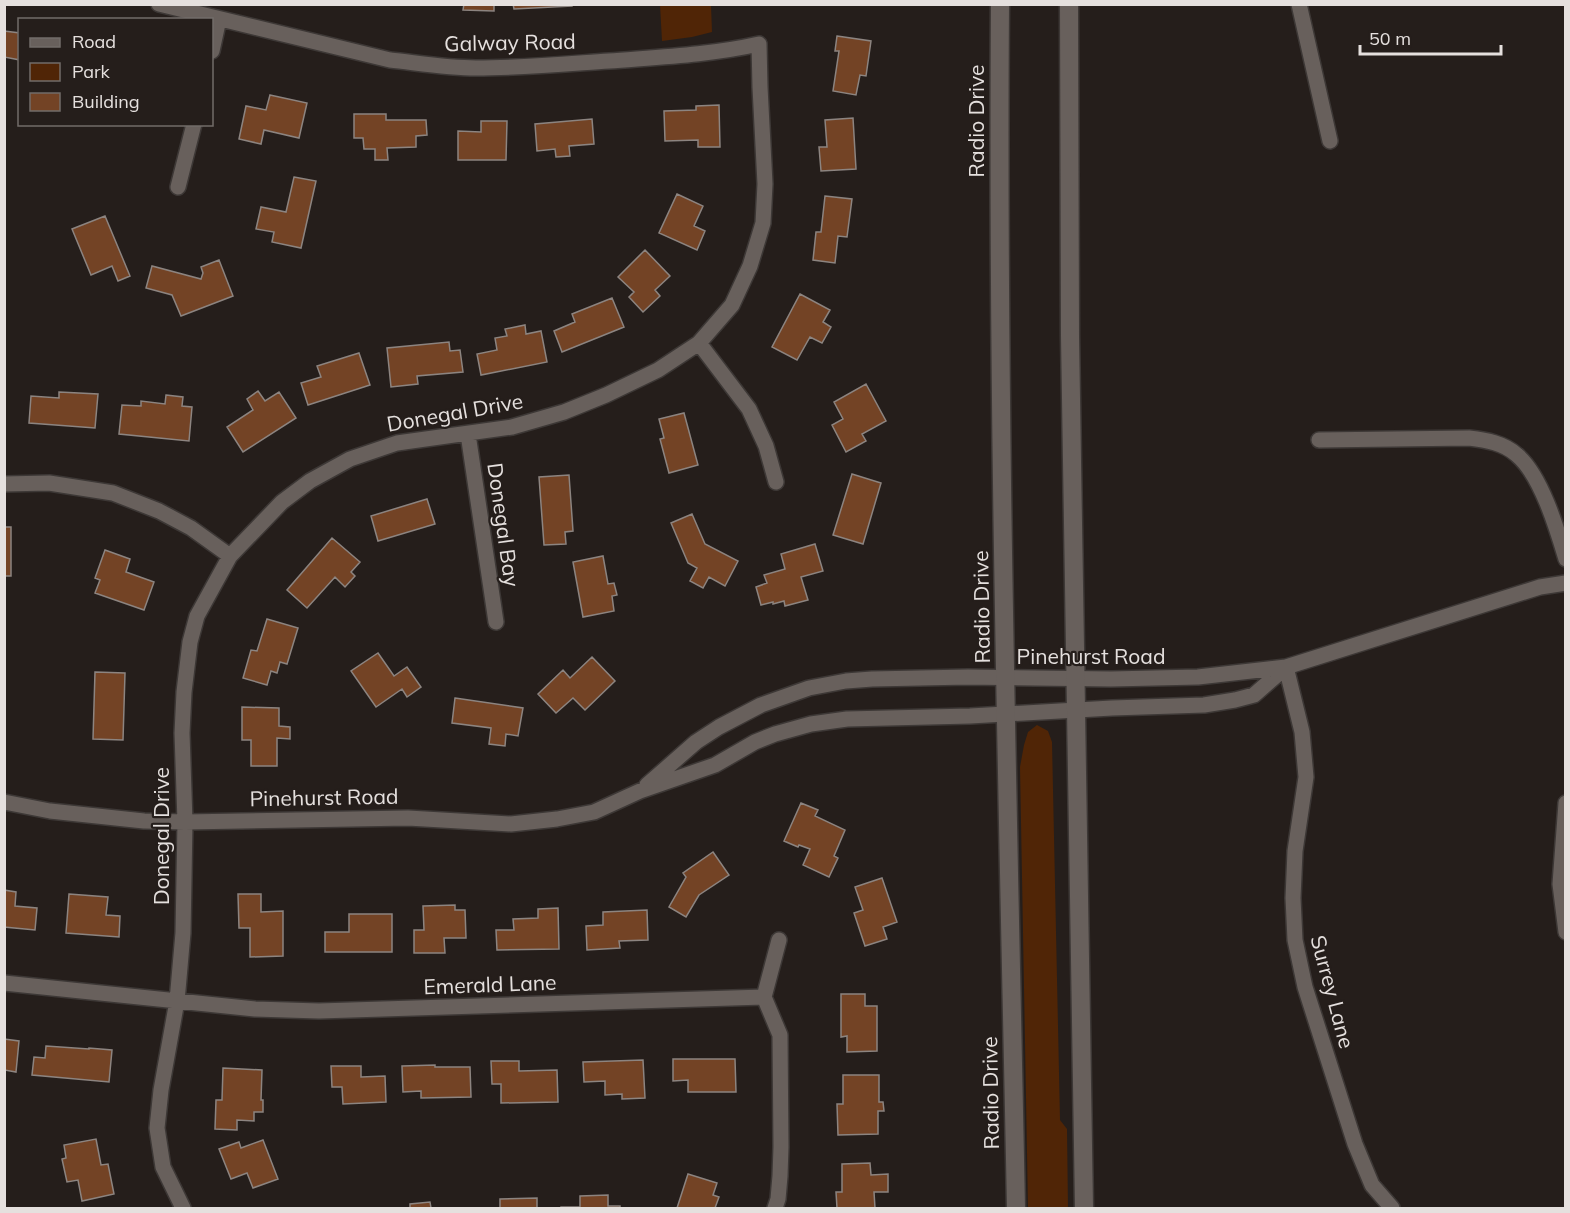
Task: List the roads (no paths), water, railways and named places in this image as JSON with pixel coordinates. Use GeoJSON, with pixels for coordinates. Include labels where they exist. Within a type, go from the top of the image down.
{"type":"FeatureCollection","features":[{"type":"Feature","properties":{"kind":"main road","name":"Radio Drive"},"geometry":{"type":"LineString","coordinates":[[1000,4],[1000,299],[1016,1209]]}},
{"type":"Feature","properties":{"kind":"main road"},"geometry":{"type":"LineString","coordinates":[[1069,4],[1069,283],[1084,1209]]}},
{"type":"Feature","properties":{"kind":"street","name":"Galway Road"},"geometry":{"type":"LineString","coordinates":[[159,4],[390,60],[474,68],[673,56],[729,51],[759,44]]}},
{"type":"Feature","properties":{"kind":"street"},"geometry":{"type":"LineString","coordinates":[[1299,4],[1330,141]]}},
{"type":"Feature","properties":{"kind":"street"},"geometry":{"type":"LineString","coordinates":[[213,46],[219,19]]}},
{"type":"Feature","properties":{"kind":"street","name":"Donegal Drive"},"geometry":{"type":"LineString","coordinates":[[183,1209],[163,1167],[157,1128],[161,1090],[177,1001],[183,933],[185,822],[182,733],[190,642],[197,616],[230,556],[282,502],[310,481],[350,459],[397,443],[512,427],[564,412],[658,370],[699,342],[732,305],[750,266],[764,223],[765,184],[759,44]]}},
{"type":"Feature","properties":{"kind":"street"},"geometry":{"type":"LineString","coordinates":[[178,187],[193,126]]}},
{"type":"Feature","properties":{"kind":"street"},"geometry":{"type":"LineString","coordinates":[[699,342],[749,409],[766,446],[776,483]]}},
{"type":"Feature","properties":{"kind":"street","name":"Donegal Bay"},"geometry":{"type":"LineString","coordinates":[[468,434],[496,622]]}},
{"type":"Feature","properties":{"kind":"street"},"geometry":{"type":"LineString","coordinates":[[1319,440],[1469,438],[1492,441],[1516,454],[1532,473],[1555,521],[1566,559]]}},
{"type":"Feature","properties":{"kind":"street"},"geometry":{"type":"LineString","coordinates":[[4,484],[49,483],[113,494],[159,511],[191,528],[230,556]]}},
{"type":"Feature","properties":{"kind":"street","name":"Pinehurst Road"},"geometry":{"type":"LineString","coordinates":[[640,791],[696,742],[743,713],[793,693],[827,684],[968,677],[1075,679],[1198,677],[1286,667],[1540,587],[1566,583]]}},
{"type":"Feature","properties":{"kind":"street","name":"Pinehurst Road"},"geometry":{"type":"LineString","coordinates":[[4,802],[50,811],[144,821],[408,818],[511,824],[594,812],[640,791],[715,765],[755,742],[811,724],[847,719],[1184,706],[1235,700],[1254,695],[1286,667]]}},
{"type":"Feature","properties":{"kind":"street","name":"Surrey Lane"},"geometry":{"type":"LineString","coordinates":[[1286,667],[1302,732],[1306,777],[1295,851],[1293,898],[1295,940],[1305,987],[1355,1144],[1372,1185],[1392,1209]]}},
{"type":"Feature","properties":{"kind":"street"},"geometry":{"type":"LineString","coordinates":[[1566,803],[1560,884],[1566,932]]}},
{"type":"Feature","properties":{"kind":"street"},"geometry":{"type":"LineString","coordinates":[[775,1209],[778,1199],[781,1157],[780,1035],[764,997],[779,940]]}},
{"type":"Feature","properties":{"kind":"street","name":"Emerald Lane"},"geometry":{"type":"LineString","coordinates":[[4,983],[255,1009],[319,1011],[764,997]]}}]}
